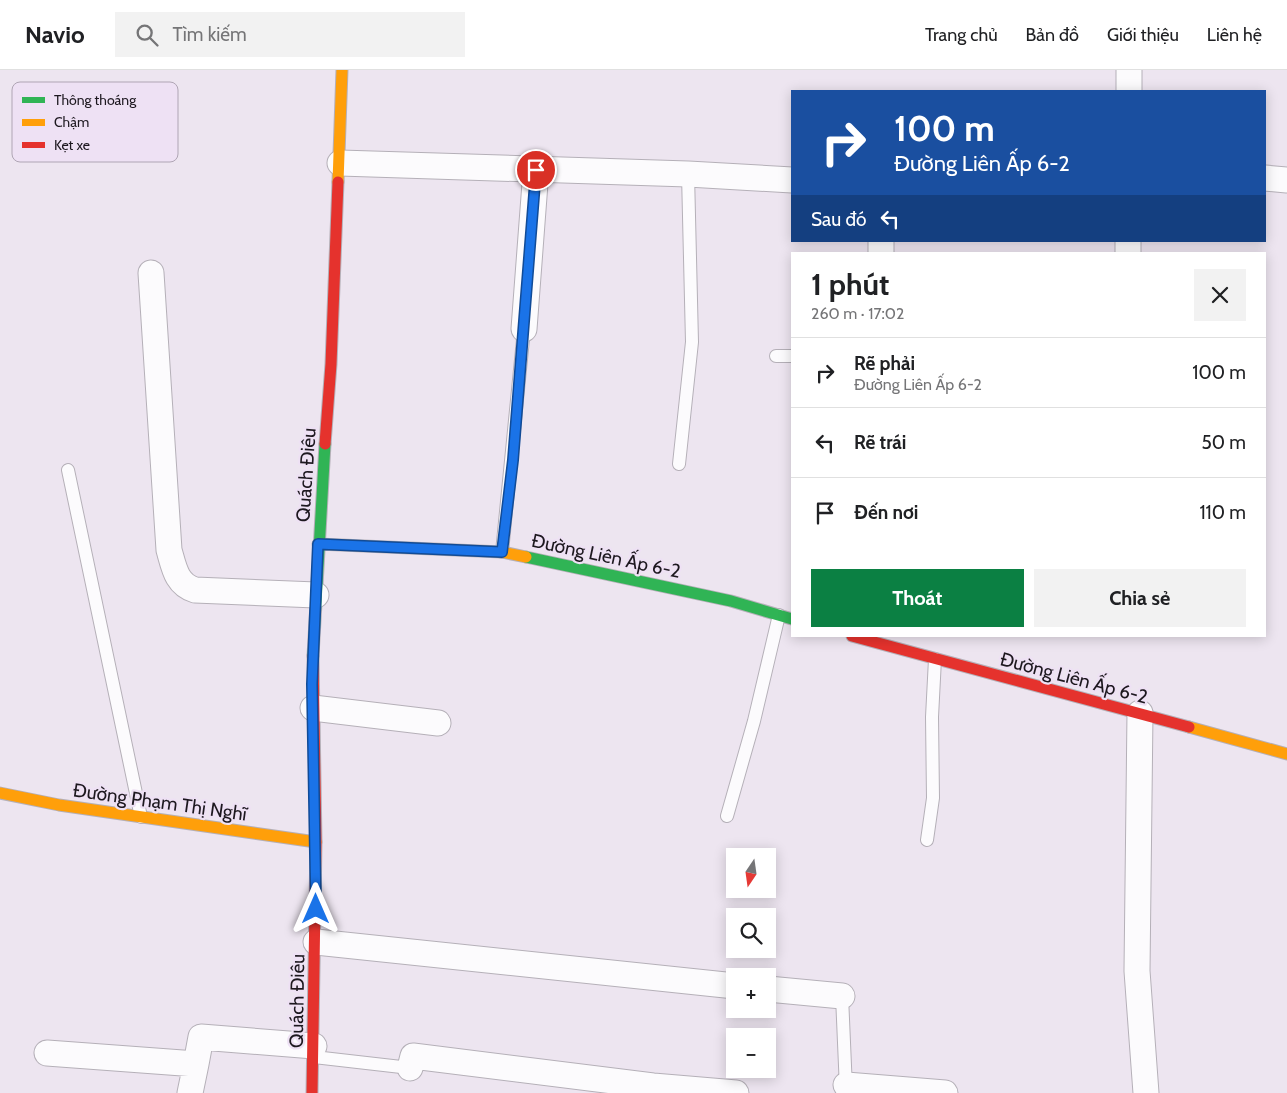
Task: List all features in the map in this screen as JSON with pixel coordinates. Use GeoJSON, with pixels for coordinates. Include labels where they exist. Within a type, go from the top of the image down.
{"type":"FeatureCollection","features":[{"type":"Feature","properties":{"kind":"street","name":"Quách Điêu"},"geometry":{"type":"LineString","coordinates":[[312,1093],[316,942],[313,708],[316,595],[318,544],[332,364],[342,70]]}},
{"type":"Feature","properties":{"kind":"street"},"geometry":{"type":"LineString","coordinates":[[1129,70],[1129,90]]}},
{"type":"Feature","properties":{"kind":"street"},"geometry":{"type":"LineString","coordinates":[[340,163],[688,174],[791,180]]}},
{"type":"Feature","properties":{"kind":"street"},"geometry":{"type":"LineString","coordinates":[[524,329],[536,170]]}},
{"type":"Feature","properties":{"kind":"street"},"geometry":{"type":"LineString","coordinates":[[1266,178],[1287,180]]}},
{"type":"Feature","properties":{"kind":"street"},"geometry":{"type":"LineString","coordinates":[[152,273],[169,550],[176,575],[183,584],[195,590],[316,595]]}},
{"type":"Feature","properties":{"kind":"street","name":"Đường Liên Ấp 6-2"},"geometry":{"type":"LineString","coordinates":[[318,544],[502,552],[731,601],[791,619]]}},
{"type":"Feature","properties":{"kind":"street","name":"Đường Liên Ấp 6-2"},"geometry":{"type":"LineString","coordinates":[[858,637],[890,642],[935,659],[1287,754]]}},
{"type":"Feature","properties":{"kind":"street"},"geometry":{"type":"LineString","coordinates":[[313,708],[438,723]]}},
{"type":"Feature","properties":{"kind":"street"},"geometry":{"type":"LineString","coordinates":[[1140,713],[1137,971],[1146,1093]]}},
{"type":"Feature","properties":{"kind":"street","name":"Đường Phạm Thị Nghĩ"},"geometry":{"type":"LineString","coordinates":[[0,793],[59,805],[316,842]]}},
{"type":"Feature","properties":{"kind":"street"},"geometry":{"type":"LineString","coordinates":[[316,942],[726,985]]}},
{"type":"Feature","properties":{"kind":"street"},"geometry":{"type":"LineString","coordinates":[[776,990],[842,996]]}},
{"type":"Feature","properties":{"kind":"street"},"geometry":{"type":"LineString","coordinates":[[190,1093],[201,1038],[314,1051]]}},
{"type":"Feature","properties":{"kind":"street"},"geometry":{"type":"LineString","coordinates":[[46,1053],[196,1064]]}},
{"type":"Feature","properties":{"kind":"street"},"geometry":{"type":"LineString","coordinates":[[410,1068],[413,1056],[652,1089],[736,1093]]}},
{"type":"Feature","properties":{"kind":"street"},"geometry":{"type":"LineString","coordinates":[[846,1089],[945,1093]]}},
{"type":"Feature","properties":{"kind":"lane"},"geometry":{"type":"LineString","coordinates":[[679,464],[692,342],[688,174]]}},
{"type":"Feature","properties":{"kind":"lane"},"geometry":{"type":"LineString","coordinates":[[502,552],[524,329]]}},
{"type":"Feature","properties":{"kind":"lane"},"geometry":{"type":"LineString","coordinates":[[776,356],[791,356]]}},
{"type":"Feature","properties":{"kind":"lane"},"geometry":{"type":"LineString","coordinates":[[68,470],[141,817]]}},
{"type":"Feature","properties":{"kind":"lane"},"geometry":{"type":"LineString","coordinates":[[727,816],[754,721],[779,615]]}},
{"type":"Feature","properties":{"kind":"lane"},"geometry":{"type":"LineString","coordinates":[[927,840],[933,798],[932,717],[935,659]]}},
{"type":"Feature","properties":{"kind":"lane"},"geometry":{"type":"LineString","coordinates":[[842,996],[846,1089]]}},
{"type":"Feature","properties":{"kind":"lane"},"geometry":{"type":"LineString","coordinates":[[314,1051],[410,1068]]}},
{"type":"Feature","properties":{"kind":"traffic: fast"},"geometry":{"type":"LineString","coordinates":[[313,656],[325,444]]}},
{"type":"Feature","properties":{"kind":"traffic: fast"},"geometry":{"type":"LineString","coordinates":[[526,557],[731,601],[791,619]]}},
{"type":"Feature","properties":{"kind":"traffic: slow"},"geometry":{"type":"LineString","coordinates":[[338,182],[342,70]]}},
{"type":"Feature","properties":{"kind":"traffic: slow"},"geometry":{"type":"LineString","coordinates":[[318,544],[502,552],[526,557]]}},
{"type":"Feature","properties":{"kind":"traffic: slow"},"geometry":{"type":"LineString","coordinates":[[1189,727],[1287,754]]}},
{"type":"Feature","properties":{"kind":"traffic: slow"},"geometry":{"type":"LineString","coordinates":[[0,793],[59,805],[316,842]]}},
{"type":"Feature","properties":{"kind":"traffic: jam"},"geometry":{"type":"LineString","coordinates":[[325,444],[331,364],[338,182]]}},
{"type":"Feature","properties":{"kind":"traffic: jam"},"geometry":{"type":"LineString","coordinates":[[856,637],[1189,727]]}},
{"type":"Feature","properties":{"kind":"traffic: jam"},"geometry":{"type":"LineString","coordinates":[[312,1093],[316,842],[313,656]]}},
{"type":"Feature","properties":{"kind":"route"},"geometry":{"type":"LineString","coordinates":[[316,909],[312,684],[318,544],[502,552],[513,460],[536,170]]}}]}
